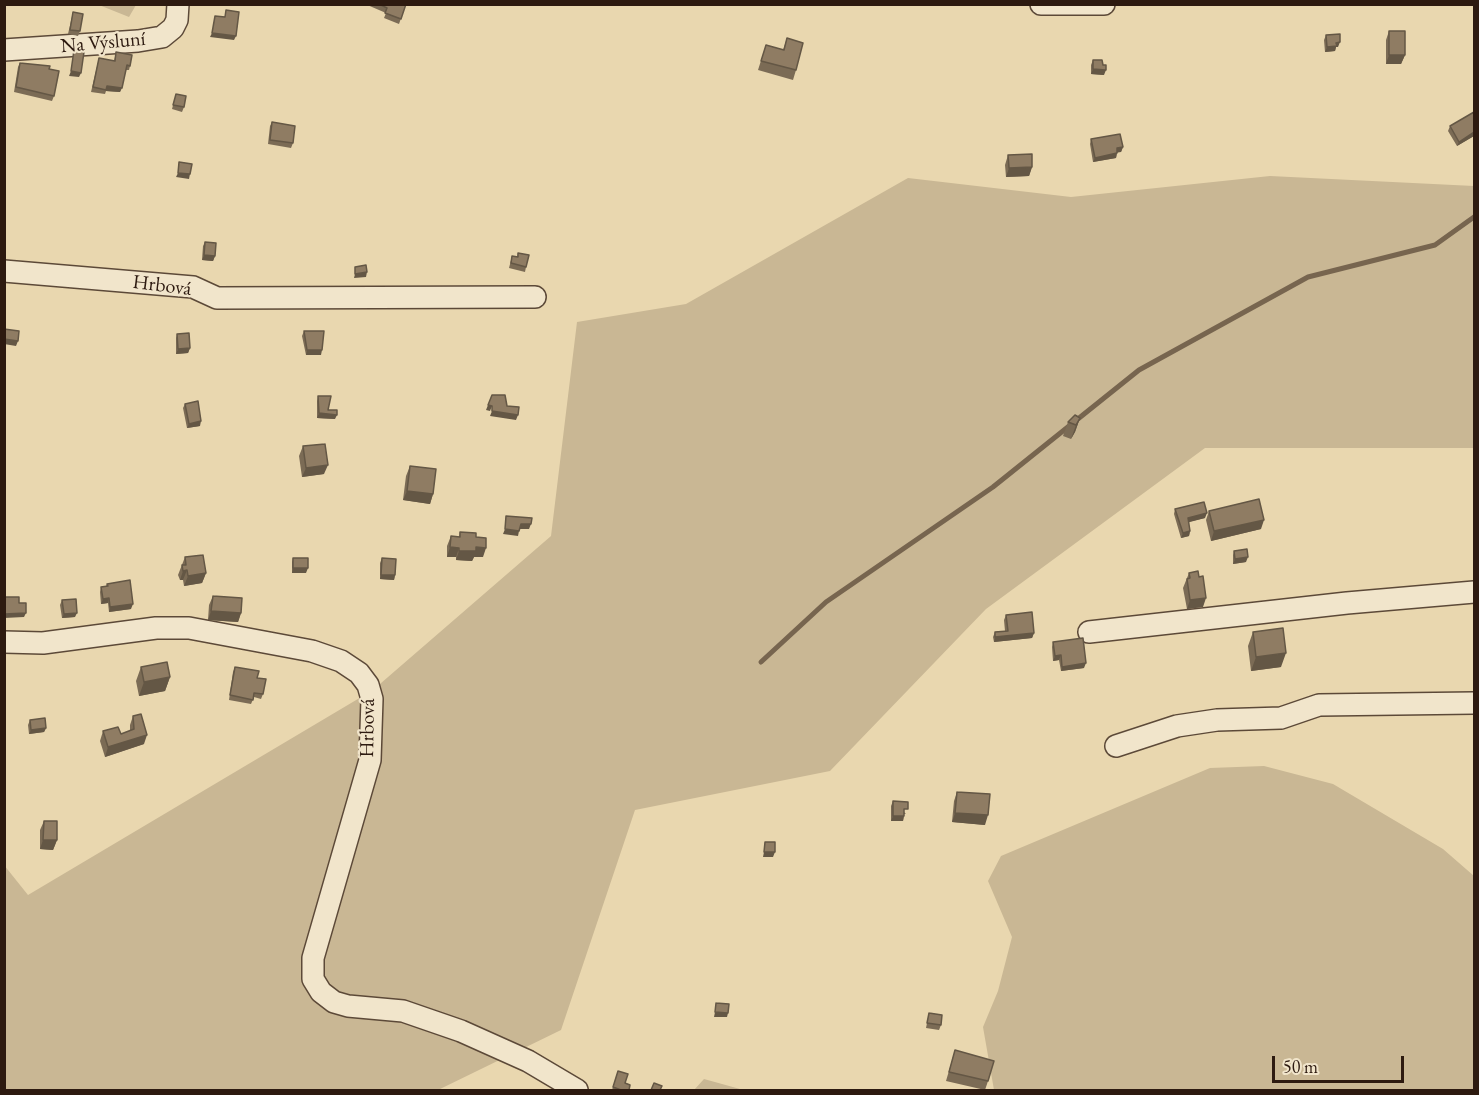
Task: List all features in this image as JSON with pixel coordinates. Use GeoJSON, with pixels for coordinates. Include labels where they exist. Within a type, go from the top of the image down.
{"type":"FeatureCollection","features":[{"type":"Feature","properties":{"kind":"street","name":"Na Výsluní"},"geometry":{"type":"LineString","coordinates":[[4,50],[138,41],[162,37],[173,28],[177,20],[178,4]]}},
{"type":"Feature","properties":{"kind":"street"},"geometry":{"type":"LineString","coordinates":[[1041,4],[1104,4]]}},
{"type":"Feature","properties":{"kind":"street","name":"Hrbová"},"geometry":{"type":"LineString","coordinates":[[4,272],[193,287],[217,298],[535,297]]}},
{"type":"Feature","properties":{"kind":"street"},"geometry":{"type":"LineString","coordinates":[[1089,632],[1347,603],[1474,592]]}},
{"type":"Feature","properties":{"kind":"street","name":"Hrbová"},"geometry":{"type":"LineString","coordinates":[[4,642],[43,643],[156,628],[189,628],[312,651],[341,661],[359,673],[368,686],[372,699],[370,760],[313,958],[313,979],[321,992],[334,1002],[348,1006],[403,1011],[461,1031],[528,1061],[577,1090]]}},
{"type":"Feature","properties":{"kind":"street"},"geometry":{"type":"LineString","coordinates":[[1116,746],[1178,726],[1217,720],[1281,718],[1318,705],[1474,703]]}},
{"type":"Feature","properties":{"kind":"shaded area"},"geometry":{"type":"Polygon","coordinates":[[[99,5],[136,5],[129,17],[99,5]]]}},
{"type":"Feature","properties":{"kind":"shaded area"},"geometry":{"type":"Polygon","coordinates":[[[1270,176],[1474,186],[1474,448],[1205,448],[986,609],[830,771],[635,810],[561,1030],[438,1090],[5,1090],[4,865],[28,895],[373,690],[551,536],[577,322],[686,304],[908,178],[1071,197],[1270,176]]]}},
{"type":"Feature","properties":{"kind":"shaded area"},"geometry":{"type":"Polygon","coordinates":[[[1264,766],[1333,784],[1443,849],[1474,876],[1474,1090],[994,1090],[983,1027],[998,991],[1012,937],[988,881],[1001,856],[1210,768],[1264,766]]]}},
{"type":"Feature","properties":{"kind":"shaded area"},"geometry":{"type":"Polygon","coordinates":[[[704,1079],[740,1089],[743,1090],[694,1090],[704,1079]]]}},
{"type":"Feature","properties":{"kind":"building"},"geometry":{"type":"Polygon","coordinates":[[[379,4],[406,4],[401,19],[385,13],[387,8],[379,4]]]}},
{"type":"Feature","properties":{"kind":"building"},"geometry":{"type":"Polygon","coordinates":[[[226,10],[239,12],[236,36],[212,33],[215,16],[225,17],[226,10]]]}},
{"type":"Feature","properties":{"kind":"building"},"geometry":{"type":"Polygon","coordinates":[[[73,12],[83,14],[80,31],[70,30],[73,12]]]}},
{"type":"Feature","properties":{"kind":"building"},"geometry":{"type":"Polygon","coordinates":[[[1389,31],[1405,31],[1405,55],[1389,55],[1389,31]]]}},
{"type":"Feature","properties":{"kind":"building"},"geometry":{"type":"Polygon","coordinates":[[[1340,34],[1340,42],[1336,43],[1337,46],[1327,47],[1326,35],[1340,34]]]}},
{"type":"Feature","properties":{"kind":"building"},"geometry":{"type":"Polygon","coordinates":[[[787,38],[803,43],[796,70],[761,61],[766,45],[784,50],[787,38]]]}},
{"type":"Feature","properties":{"kind":"building"},"geometry":{"type":"Polygon","coordinates":[[[74,50],[84,52],[81,73],[71,71],[74,50]]]}},
{"type":"Feature","properties":{"kind":"building"},"geometry":{"type":"Polygon","coordinates":[[[116,52],[132,55],[130,66],[127,65],[122,88],[107,86],[106,90],[93,87],[99,58],[115,61],[116,52]]]}},
{"type":"Feature","properties":{"kind":"building"},"geometry":{"type":"Polygon","coordinates":[[[1093,60],[1102,60],[1103,65],[1106,65],[1106,70],[1093,69],[1093,60]]]}},
{"type":"Feature","properties":{"kind":"building"},"geometry":{"type":"Polygon","coordinates":[[[20,63],[50,66],[49,69],[59,71],[54,96],[16,87],[20,63]]]}},
{"type":"Feature","properties":{"kind":"building"},"geometry":{"type":"Polygon","coordinates":[[[176,94],[186,96],[184,107],[173,105],[176,94]]]}},
{"type":"Feature","properties":{"kind":"building"},"geometry":{"type":"Polygon","coordinates":[[[1474,112],[1474,132],[1459,142],[1450,126],[1474,112]]]}},
{"type":"Feature","properties":{"kind":"building"},"geometry":{"type":"Polygon","coordinates":[[[272,122],[295,126],[293,143],[270,140],[272,122]]]}},
{"type":"Feature","properties":{"kind":"building"},"geometry":{"type":"Polygon","coordinates":[[[1120,134],[1123,147],[1117,148],[1117,153],[1095,158],[1091,139],[1120,134]]]}},
{"type":"Feature","properties":{"kind":"building"},"geometry":{"type":"Polygon","coordinates":[[[1032,154],[1032,167],[1009,168],[1008,155],[1032,154]]]}},
{"type":"Feature","properties":{"kind":"building"},"geometry":{"type":"Polygon","coordinates":[[[179,162],[192,164],[190,174],[178,173],[179,162]]]}},
{"type":"Feature","properties":{"kind":"building"},"geometry":{"type":"Polygon","coordinates":[[[205,242],[216,243],[215,256],[204,255],[205,242]]]}},
{"type":"Feature","properties":{"kind":"building"},"geometry":{"type":"Polygon","coordinates":[[[518,253],[529,255],[526,267],[511,263],[512,256],[518,257],[518,253]]]}},
{"type":"Feature","properties":{"kind":"building"},"geometry":{"type":"Polygon","coordinates":[[[366,265],[367,272],[355,274],[355,267],[366,265]]]}},
{"type":"Feature","properties":{"kind":"building"},"geometry":{"type":"Polygon","coordinates":[[[4,329],[19,331],[18,341],[4,339],[4,329]]]}},
{"type":"Feature","properties":{"kind":"building"},"geometry":{"type":"Polygon","coordinates":[[[304,331],[324,331],[322,350],[307,350],[304,331]]]}},
{"type":"Feature","properties":{"kind":"building"},"geometry":{"type":"Polygon","coordinates":[[[189,333],[190,348],[178,349],[177,334],[189,333]]]}},
{"type":"Feature","properties":{"kind":"building"},"geometry":{"type":"Polygon","coordinates":[[[492,395],[505,395],[507,406],[519,407],[518,415],[492,411],[492,406],[488,405],[492,395]]]}},
{"type":"Feature","properties":{"kind":"building"},"geometry":{"type":"Polygon","coordinates":[[[318,396],[331,396],[328,410],[337,410],[337,415],[319,413],[318,396]]]}},
{"type":"Feature","properties":{"kind":"building"},"geometry":{"type":"Polygon","coordinates":[[[198,401],[201,421],[189,424],[185,404],[198,401]]]}},
{"type":"Feature","properties":{"kind":"building"},"geometry":{"type":"Polygon","coordinates":[[[1075,415],[1080,418],[1076,425],[1068,422],[1075,415]]]}},
{"type":"Feature","properties":{"kind":"building"},"geometry":{"type":"Polygon","coordinates":[[[325,444],[328,465],[306,468],[303,446],[325,444]]]}},
{"type":"Feature","properties":{"kind":"building"},"geometry":{"type":"Polygon","coordinates":[[[410,466],[436,469],[433,494],[407,491],[410,466]]]}},
{"type":"Feature","properties":{"kind":"building"},"geometry":{"type":"Polygon","coordinates":[[[1259,499],[1264,520],[1214,531],[1209,511],[1259,499]]]}},
{"type":"Feature","properties":{"kind":"building"},"geometry":{"type":"Polygon","coordinates":[[[1204,502],[1207,513],[1188,518],[1190,531],[1183,533],[1175,509],[1204,502]]]}},
{"type":"Feature","properties":{"kind":"building"},"geometry":{"type":"Polygon","coordinates":[[[506,516],[532,518],[531,524],[521,524],[519,531],[505,529],[506,516]]]}},
{"type":"Feature","properties":{"kind":"building"},"geometry":{"type":"Polygon","coordinates":[[[460,532],[476,533],[476,537],[486,538],[486,548],[476,547],[476,551],[459,551],[459,548],[450,547],[451,536],[460,537],[460,532]]]}},
{"type":"Feature","properties":{"kind":"building"},"geometry":{"type":"Polygon","coordinates":[[[1247,549],[1248,557],[1235,559],[1234,551],[1247,549]]]}},
{"type":"Feature","properties":{"kind":"building"},"geometry":{"type":"Polygon","coordinates":[[[203,555],[206,573],[188,576],[187,570],[183,571],[182,565],[186,565],[185,557],[203,555]]]}},
{"type":"Feature","properties":{"kind":"building"},"geometry":{"type":"Polygon","coordinates":[[[293,558],[308,558],[308,568],[293,568],[293,558]]]}},
{"type":"Feature","properties":{"kind":"building"},"geometry":{"type":"Polygon","coordinates":[[[382,558],[396,559],[395,575],[381,575],[382,558]]]}},
{"type":"Feature","properties":{"kind":"building"},"geometry":{"type":"Polygon","coordinates":[[[1198,571],[1199,577],[1203,576],[1206,598],[1190,600],[1187,579],[1190,578],[1189,573],[1198,571]]]}},
{"type":"Feature","properties":{"kind":"building"},"geometry":{"type":"Polygon","coordinates":[[[130,580],[133,604],[110,607],[109,598],[103,599],[101,587],[130,580]]]}},
{"type":"Feature","properties":{"kind":"building"},"geometry":{"type":"Polygon","coordinates":[[[213,596],[242,598],[241,613],[211,611],[213,596]]]}},
{"type":"Feature","properties":{"kind":"building"},"geometry":{"type":"Polygon","coordinates":[[[4,597],[19,597],[19,603],[26,603],[26,613],[4,614],[4,597]]]}},
{"type":"Feature","properties":{"kind":"building"},"geometry":{"type":"Polygon","coordinates":[[[76,599],[77,613],[64,614],[62,600],[76,599]]]}},
{"type":"Feature","properties":{"kind":"building"},"geometry":{"type":"Polygon","coordinates":[[[1032,612],[1034,633],[995,637],[995,632],[1008,631],[1006,615],[1032,612]]]}},
{"type":"Feature","properties":{"kind":"building"},"geometry":{"type":"Polygon","coordinates":[[[1283,628],[1286,653],[1256,657],[1253,632],[1283,628]]]}},
{"type":"Feature","properties":{"kind":"building"},"geometry":{"type":"Polygon","coordinates":[[[1083,638],[1086,663],[1062,667],[1061,655],[1055,656],[1053,642],[1083,638]]]}},
{"type":"Feature","properties":{"kind":"building"},"geometry":{"type":"Polygon","coordinates":[[[167,662],[170,677],[144,682],[141,667],[167,662]]]}},
{"type":"Feature","properties":{"kind":"building"},"geometry":{"type":"Polygon","coordinates":[[[235,667],[259,671],[257,678],[266,679],[263,694],[254,693],[253,700],[230,695],[235,667]]]}},
{"type":"Feature","properties":{"kind":"building"},"geometry":{"type":"Polygon","coordinates":[[[141,714],[147,735],[108,747],[103,731],[118,727],[121,734],[134,729],[133,716],[141,714]]]}},
{"type":"Feature","properties":{"kind":"building"},"geometry":{"type":"Polygon","coordinates":[[[45,718],[46,728],[31,730],[30,720],[45,718]]]}},
{"type":"Feature","properties":{"kind":"building"},"geometry":{"type":"Polygon","coordinates":[[[957,792],[990,794],[988,815],[955,813],[957,792]]]}},
{"type":"Feature","properties":{"kind":"building"},"geometry":{"type":"Polygon","coordinates":[[[893,801],[908,802],[908,809],[904,809],[904,816],[893,816],[893,801]]]}},
{"type":"Feature","properties":{"kind":"building"},"geometry":{"type":"Polygon","coordinates":[[[44,821],[57,821],[57,840],[43,840],[44,821]]]}},
{"type":"Feature","properties":{"kind":"building"},"geometry":{"type":"Polygon","coordinates":[[[765,842],[775,842],[775,852],[764,852],[765,842]]]}},
{"type":"Feature","properties":{"kind":"building"},"geometry":{"type":"Polygon","coordinates":[[[716,1003],[729,1004],[728,1013],[715,1012],[716,1003]]]}},
{"type":"Feature","properties":{"kind":"building"},"geometry":{"type":"Polygon","coordinates":[[[929,1013],[942,1015],[941,1025],[927,1023],[929,1013]]]}},
{"type":"Feature","properties":{"kind":"building"},"geometry":{"type":"Polygon","coordinates":[[[955,1050],[994,1061],[988,1081],[949,1072],[955,1050]]]}},
{"type":"Feature","properties":{"kind":"building"},"geometry":{"type":"Polygon","coordinates":[[[618,1071],[628,1074],[625,1083],[630,1085],[629,1090],[613,1087],[618,1071]]]}},
{"type":"Feature","properties":{"kind":"building"},"geometry":{"type":"Polygon","coordinates":[[[654,1083],[662,1086],[660,1090],[651,1090],[654,1083]]]}},
{"type":"Feature","properties":{"kind":"waterway"},"geometry":{"type":"LineString","coordinates":[[761,662],[826,602],[993,487],[1139,370],[1308,277],[1435,245],[1474,217]]}}]}
